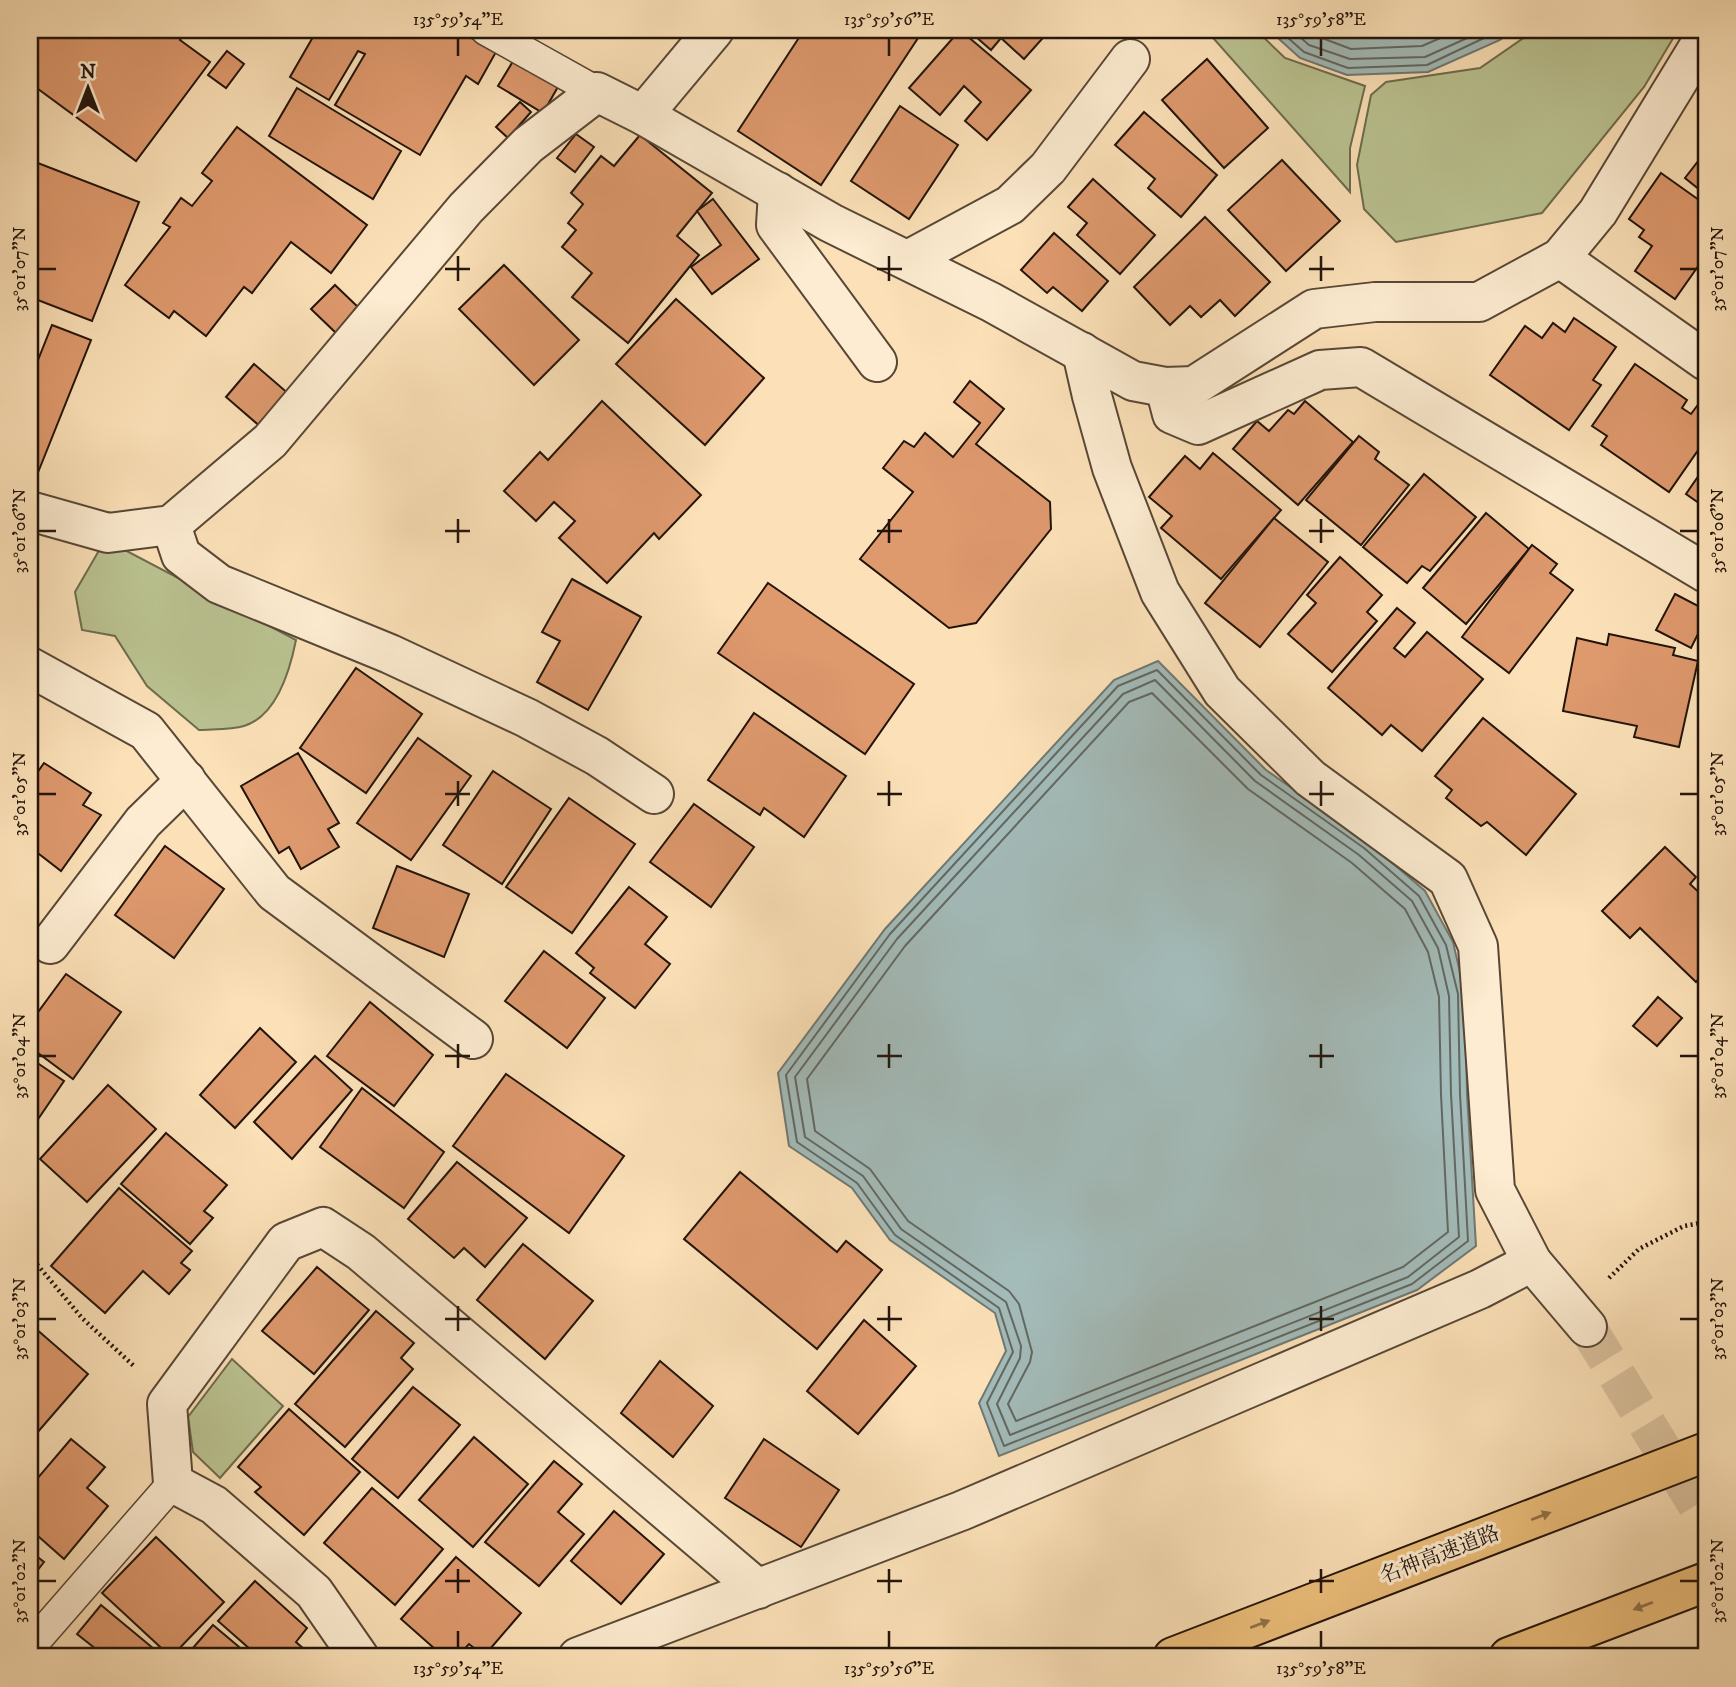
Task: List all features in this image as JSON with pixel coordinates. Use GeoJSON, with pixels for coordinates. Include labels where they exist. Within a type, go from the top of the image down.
{"type":"FeatureCollection","features":[{"type":"Feature","properties":{"kind":"highway","name":"名神高速道路"},"geometry":{"type":"LineString","coordinates":[[1173,1657],[1706,1452]]}},
{"type":"Feature","properties":{"kind":"highway"},"geometry":{"type":"LineString","coordinates":[[1509,1657],[1706,1582]]}},
{"type":"Feature","properties":{"kind":"street"},"geometry":{"type":"LineString","coordinates":[[643,115],[714,30]]}},
{"type":"Feature","properties":{"kind":"street"},"geometry":{"type":"LineString","coordinates":[[33,523],[108,533],[171,525],[270,441],[466,208],[528,145],[597,92],[643,115],[831,223],[991,302],[1133,381],[1165,387],[1194,386],[1314,309],[1375,302],[1479,302],[1560,257],[1598,212],[1706,35]]}},
{"type":"Feature","properties":{"kind":"street"},"geometry":{"type":"LineString","coordinates":[[908,260],[1010,205],[1048,168],[1130,59]]}},
{"type":"Feature","properties":{"kind":"street"},"geometry":{"type":"LineString","coordinates":[[778,192],[776,225],[877,362]]}},
{"type":"Feature","properties":{"kind":"street"},"geometry":{"type":"LineString","coordinates":[[1560,257],[1706,361]]}},
{"type":"Feature","properties":{"kind":"street"},"geometry":{"type":"LineString","coordinates":[[1082,352],[1112,468],[1160,592],[1222,691],[1310,778],[1448,879],[1478,946],[1495,1190],[1532,1262],[1578,1316]]}},
{"type":"Feature","properties":{"kind":"street"},"geometry":{"type":"LineString","coordinates":[[1165,387],[1172,414],[1198,425],[1320,370],[1361,367],[1706,573]]}},
{"type":"Feature","properties":{"kind":"street"},"geometry":{"type":"LineString","coordinates":[[171,525],[181,555],[219,584],[390,654],[527,718],[597,756],[654,794]]}},
{"type":"Feature","properties":{"kind":"street"},"geometry":{"type":"LineString","coordinates":[[30,667],[146,731],[274,892],[473,1039]]}},
{"type":"Feature","properties":{"kind":"street"},"geometry":{"type":"LineString","coordinates":[[50,944],[143,822],[186,780]]}},
{"type":"Feature","properties":{"kind":"street"},"geometry":{"type":"LineString","coordinates":[[359,1657],[314,1592],[214,1505],[173,1483],[167,1404],[286,1242],[323,1227],[361,1252],[758,1589]]}},
{"type":"Feature","properties":{"kind":"street"},"geometry":{"type":"LineString","coordinates":[[578,1657],[961,1511],[1480,1289],[1532,1262]]}},
{"type":"Feature","properties":{"kind":"lane"},"geometry":{"type":"LineString","coordinates":[[485,30],[597,92]]}},
{"type":"Feature","properties":{"kind":"lane"},"geometry":{"type":"LineString","coordinates":[[30,1647],[173,1483]]}},
{"type":"Feature","properties":{"kind":"path"},"geometry":{"type":"LineString","coordinates":[[1578,1316],[1605,1283],[1639,1249],[1684,1226],[1706,1222]]}},
{"type":"Feature","properties":{"kind":"path"},"geometry":{"type":"LineString","coordinates":[[30,1256],[82,1318],[151,1381],[167,1404]]}},
{"type":"Feature","properties":{"kind":"green space"},"geometry":{"type":"Polygon","coordinates":[[[1206,30],[1256,30],[1285,58],[1365,86],[1350,148],[1350,192],[1206,30]]]}},
{"type":"Feature","properties":{"kind":"green space"},"geometry":{"type":"Polygon","coordinates":[[[1535,30],[1678,30],[1644,87],[1542,213],[1396,242],[1364,209],[1357,165],[1371,95],[1386,82],[1480,68],[1535,30]]]}},
{"type":"Feature","properties":{"kind":"green space"},"geometry":{"type":"Polygon","coordinates":[[[101,547],[123,549],[296,640],[286,678],[265,713],[244,726],[199,730],[147,686],[115,636],[82,630],[75,592],[101,547]]]}},
{"type":"Feature","properties":{"kind":"green space"},"geometry":{"type":"Polygon","coordinates":[[[232,1359],[283,1406],[220,1478],[193,1452],[188,1417],[232,1359]]]}},
{"type":"Feature","properties":{"kind":"water"},"geometry":{"type":"Polygon","coordinates":[[[1269,30],[1513,30],[1500,40],[1428,72],[1347,75],[1300,58],[1269,30]]]}},
{"type":"Feature","properties":{"kind":"water"},"geometry":{"type":"Polygon","coordinates":[[[1158,661],[1266,770],[1368,842],[1425,891],[1453,942],[1465,994],[1467,1094],[1476,1246],[1417,1290],[999,1456],[979,1403],[1006,1351],[995,1313],[890,1240],[852,1188],[789,1146],[778,1073],[885,929],[1114,680],[1158,661]]]}},
{"type":"Feature","properties":{"kind":"building"},"geometry":{"type":"Polygon","coordinates":[[[30,30],[186,30],[180,40],[210,62],[136,161],[30,83],[30,30]]]}},
{"type":"Feature","properties":{"kind":"building"},"geometry":{"type":"Polygon","coordinates":[[[317,30],[457,30],[496,52],[478,84],[466,76],[420,155],[335,105],[365,54],[358,51],[329,100],[290,77],[317,30]]]}},
{"type":"Feature","properties":{"kind":"building"},"geometry":{"type":"Polygon","coordinates":[[[804,30],[922,32],[821,185],[738,131],[804,30]]]}},
{"type":"Feature","properties":{"kind":"building"},"geometry":{"type":"Polygon","coordinates":[[[960,30],[1031,90],[987,140],[965,121],[981,102],[964,86],[940,115],[909,88],[960,30]]]}},
{"type":"Feature","properties":{"kind":"building"},"geometry":{"type":"Polygon","coordinates":[[[968,30],[1050,30],[1024,59],[1001,38],[991,50],[968,30]]]}},
{"type":"Feature","properties":{"kind":"building"},"geometry":{"type":"Polygon","coordinates":[[[227,51],[244,64],[226,88],[208,75],[227,51]]]}},
{"type":"Feature","properties":{"kind":"building"},"geometry":{"type":"Polygon","coordinates":[[[515,58],[559,85],[543,113],[498,86],[515,58]]]}},
{"type":"Feature","properties":{"kind":"building"},"geometry":{"type":"Polygon","coordinates":[[[1207,59],[1268,128],[1224,168],[1162,100],[1207,59]]]}},
{"type":"Feature","properties":{"kind":"building"},"geometry":{"type":"Polygon","coordinates":[[[297,88],[401,151],[373,199],[269,136],[297,88]]]}},
{"type":"Feature","properties":{"kind":"building"},"geometry":{"type":"Polygon","coordinates":[[[520,102],[531,112],[508,138],[496,127],[520,102]]]}},
{"type":"Feature","properties":{"kind":"building"},"geometry":{"type":"Polygon","coordinates":[[[900,106],[958,145],[909,219],[851,181],[900,106]]]}},
{"type":"Feature","properties":{"kind":"building"},"geometry":{"type":"Polygon","coordinates":[[[1144,112],[1217,175],[1181,217],[1148,188],[1155,179],[1115,145],[1144,112]]]}},
{"type":"Feature","properties":{"kind":"building"},"geometry":{"type":"Polygon","coordinates":[[[237,127],[367,225],[331,273],[291,242],[252,293],[244,287],[206,336],[174,311],[169,318],[125,285],[170,227],[163,223],[181,198],[192,206],[212,181],[202,173],[237,127]]]}},
{"type":"Feature","properties":{"kind":"building"},"geometry":{"type":"Polygon","coordinates":[[[576,134],[594,147],[575,172],[557,158],[576,134]]]}},
{"type":"Feature","properties":{"kind":"building"},"geometry":{"type":"Polygon","coordinates":[[[640,135],[712,193],[677,236],[699,255],[628,343],[572,297],[592,273],[562,247],[576,230],[568,223],[583,204],[571,193],[601,156],[614,166],[640,135]]]}},
{"type":"Feature","properties":{"kind":"building"},"geometry":{"type":"Polygon","coordinates":[[[1706,151],[1706,195],[1685,178],[1706,151]]]}},
{"type":"Feature","properties":{"kind":"building"},"geometry":{"type":"Polygon","coordinates":[[[30,160],[139,202],[92,321],[30,297],[30,160]]]}},
{"type":"Feature","properties":{"kind":"building"},"geometry":{"type":"Polygon","coordinates":[[[1282,160],[1340,221],[1286,271],[1228,210],[1282,160]]]}},
{"type":"Feature","properties":{"kind":"building"},"geometry":{"type":"Polygon","coordinates":[[[1661,173],[1706,205],[1706,255],[1675,299],[1635,271],[1652,246],[1639,237],[1644,230],[1629,219],[1661,173]]]}},
{"type":"Feature","properties":{"kind":"building"},"geometry":{"type":"Polygon","coordinates":[[[1093,179],[1155,235],[1120,274],[1077,235],[1087,223],[1068,207],[1093,179]]]}},
{"type":"Feature","properties":{"kind":"building"},"geometry":{"type":"Polygon","coordinates":[[[713,199],[759,259],[712,294],[691,267],[721,245],[697,211],[713,199]]]}},
{"type":"Feature","properties":{"kind":"building"},"geometry":{"type":"Polygon","coordinates":[[[1205,217],[1270,282],[1235,316],[1220,300],[1201,317],[1190,306],[1170,325],[1134,287],[1205,217]]]}},
{"type":"Feature","properties":{"kind":"building"},"geometry":{"type":"Polygon","coordinates":[[[1054,233],[1108,281],[1082,311],[1053,287],[1047,293],[1021,270],[1054,233]]]}},
{"type":"Feature","properties":{"kind":"building"},"geometry":{"type":"Polygon","coordinates":[[[504,265],[579,340],[534,385],[459,309],[504,265]]]}},
{"type":"Feature","properties":{"kind":"building"},"geometry":{"type":"Polygon","coordinates":[[[335,285],[360,309],[336,333],[311,309],[335,285]]]}},
{"type":"Feature","properties":{"kind":"building"},"geometry":{"type":"Polygon","coordinates":[[[676,299],[764,378],[705,445],[616,364],[676,299]]]}},
{"type":"Feature","properties":{"kind":"building"},"geometry":{"type":"Polygon","coordinates":[[[1574,318],[1616,347],[1593,380],[1601,385],[1569,430],[1490,375],[1525,326],[1542,338],[1553,323],[1565,332],[1574,318]]]}},
{"type":"Feature","properties":{"kind":"building"},"geometry":{"type":"Polygon","coordinates":[[[52,325],[91,340],[31,490],[30,380],[52,325]]]}},
{"type":"Feature","properties":{"kind":"building"},"geometry":{"type":"Polygon","coordinates":[[[254,364],[290,395],[262,428],[226,397],[254,364]]]}},
{"type":"Feature","properties":{"kind":"building"},"geometry":{"type":"Polygon","coordinates":[[[1635,364],[1687,400],[1682,408],[1691,414],[1703,398],[1706,401],[1706,451],[1705,453],[1699,449],[1669,492],[1601,445],[1607,436],[1592,426],[1635,364]]]}},
{"type":"Feature","properties":{"kind":"building"},"geometry":{"type":"Polygon","coordinates":[[[970,381],[1004,409],[976,444],[1050,502],[1051,529],[976,623],[949,628],[860,559],[913,492],[883,468],[904,441],[914,447],[925,433],[953,457],[980,423],[954,402],[970,381]]]}},
{"type":"Feature","properties":{"kind":"building"},"geometry":{"type":"Polygon","coordinates":[[[602,401],[701,495],[659,539],[654,533],[607,583],[559,538],[575,521],[554,502],[536,521],[504,491],[540,452],[548,460],[602,401]]]}},
{"type":"Feature","properties":{"kind":"building"},"geometry":{"type":"Polygon","coordinates":[[[1305,401],[1353,442],[1298,505],[1233,449],[1257,421],[1269,431],[1288,410],[1294,414],[1305,401]]]}},
{"type":"Feature","properties":{"kind":"building"},"geometry":{"type":"Polygon","coordinates":[[[1359,436],[1379,452],[1375,459],[1409,485],[1361,545],[1306,500],[1359,436]]]}},
{"type":"Feature","properties":{"kind":"building"},"geometry":{"type":"Polygon","coordinates":[[[1213,453],[1281,510],[1221,579],[1161,528],[1172,516],[1149,497],[1185,456],[1200,469],[1213,453]]]}},
{"type":"Feature","properties":{"kind":"building"},"geometry":{"type":"Polygon","coordinates":[[[1706,465],[1706,508],[1686,494],[1706,465]]]}},
{"type":"Feature","properties":{"kind":"building"},"geometry":{"type":"Polygon","coordinates":[[[1424,474],[1476,517],[1430,571],[1422,566],[1407,583],[1363,547],[1424,474]]]}},
{"type":"Feature","properties":{"kind":"building"},"geometry":{"type":"Polygon","coordinates":[[[1486,513],[1529,549],[1466,624],[1423,588],[1486,513]]]}},
{"type":"Feature","properties":{"kind":"building"},"geometry":{"type":"Polygon","coordinates":[[[1274,518],[1328,562],[1260,647],[1205,603],[1274,518]]]}},
{"type":"Feature","properties":{"kind":"building"},"geometry":{"type":"Polygon","coordinates":[[[1532,545],[1557,564],[1550,573],[1573,590],[1509,673],[1462,637],[1532,545]]]}},
{"type":"Feature","properties":{"kind":"building"},"geometry":{"type":"Polygon","coordinates":[[[1340,557],[1382,595],[1367,612],[1377,621],[1332,672],[1288,634],[1316,603],[1307,595],[1340,557]]]}},
{"type":"Feature","properties":{"kind":"building"},"geometry":{"type":"Polygon","coordinates":[[[572,579],[641,617],[588,710],[537,682],[560,641],[542,632],[572,579]]]}},
{"type":"Feature","properties":{"kind":"building"},"geometry":{"type":"Polygon","coordinates":[[[768,583],[914,684],[865,754],[718,653],[768,583]]]}},
{"type":"Feature","properties":{"kind":"building"},"geometry":{"type":"Polygon","coordinates":[[[1675,594],[1706,610],[1706,618],[1691,648],[1656,630],[1675,594]]]}},
{"type":"Feature","properties":{"kind":"building"},"geometry":{"type":"Polygon","coordinates":[[[1397,608],[1415,623],[1394,648],[1405,657],[1427,632],[1483,679],[1422,751],[1391,725],[1382,735],[1328,688],[1397,608]]]}},
{"type":"Feature","properties":{"kind":"building"},"geometry":{"type":"Polygon","coordinates":[[[1609,634],[1675,648],[1673,655],[1698,661],[1679,747],[1634,737],[1637,726],[1563,711],[1577,638],[1607,645],[1609,634]]]}},
{"type":"Feature","properties":{"kind":"building"},"geometry":{"type":"Polygon","coordinates":[[[356,668],[422,714],[366,793],[300,748],[356,668]]]}},
{"type":"Feature","properties":{"kind":"building"},"geometry":{"type":"Polygon","coordinates":[[[754,713],[846,776],[804,837],[764,808],[760,815],[708,780],[754,713]]]}},
{"type":"Feature","properties":{"kind":"building"},"geometry":{"type":"Polygon","coordinates":[[[1483,718],[1576,794],[1526,855],[1487,822],[1481,826],[1446,798],[1452,790],[1435,776],[1483,718]]]}},
{"type":"Feature","properties":{"kind":"building"},"geometry":{"type":"Polygon","coordinates":[[[418,738],[471,776],[411,860],[357,823],[418,738]]]}},
{"type":"Feature","properties":{"kind":"building"},"geometry":{"type":"Polygon","coordinates":[[[298,753],[339,823],[328,829],[339,847],[301,869],[289,847],[279,853],[241,786],[298,753]]]}},
{"type":"Feature","properties":{"kind":"building"},"geometry":{"type":"Polygon","coordinates":[[[44,763],[91,793],[83,805],[101,815],[61,871],[30,847],[30,783],[44,763]]]}},
{"type":"Feature","properties":{"kind":"building"},"geometry":{"type":"Polygon","coordinates":[[[493,771],[551,809],[502,884],[443,845],[493,771]]]}},
{"type":"Feature","properties":{"kind":"building"},"geometry":{"type":"Polygon","coordinates":[[[569,798],[635,844],[572,933],[506,887],[569,798]]]}},
{"type":"Feature","properties":{"kind":"building"},"geometry":{"type":"Polygon","coordinates":[[[694,804],[754,847],[711,907],[650,862],[694,804]]]}},
{"type":"Feature","properties":{"kind":"building"},"geometry":{"type":"Polygon","coordinates":[[[165,846],[224,889],[174,958],[115,915],[165,846]]]}},
{"type":"Feature","properties":{"kind":"building"},"geometry":{"type":"Polygon","coordinates":[[[1665,847],[1696,877],[1690,884],[1706,899],[1706,971],[1696,982],[1640,928],[1630,938],[1602,911],[1665,847]]]}},
{"type":"Feature","properties":{"kind":"building"},"geometry":{"type":"Polygon","coordinates":[[[397,866],[469,894],[444,957],[373,928],[397,866]]]}},
{"type":"Feature","properties":{"kind":"building"},"geometry":{"type":"Polygon","coordinates":[[[629,887],[667,917],[645,944],[670,964],[635,1008],[590,973],[594,968],[576,953],[629,887]]]}},
{"type":"Feature","properties":{"kind":"building"},"geometry":{"type":"Polygon","coordinates":[[[544,951],[605,998],[567,1048],[505,1001],[544,951]]]}},
{"type":"Feature","properties":{"kind":"building"},"geometry":{"type":"Polygon","coordinates":[[[66,974],[121,1012],[73,1079],[30,1047],[30,1023],[66,974]]]}},
{"type":"Feature","properties":{"kind":"building"},"geometry":{"type":"Polygon","coordinates":[[[1658,997],[1682,1018],[1657,1046],[1633,1026],[1658,997]]]}},
{"type":"Feature","properties":{"kind":"building"},"geometry":{"type":"Polygon","coordinates":[[[370,1002],[433,1055],[394,1106],[327,1056],[370,1002]]]}},
{"type":"Feature","properties":{"kind":"building"},"geometry":{"type":"Polygon","coordinates":[[[260,1028],[296,1062],[235,1128],[200,1095],[260,1028]]]}},
{"type":"Feature","properties":{"kind":"building"},"geometry":{"type":"Polygon","coordinates":[[[315,1056],[352,1090],[292,1159],[254,1122],[315,1056]]]}},
{"type":"Feature","properties":{"kind":"building"},"geometry":{"type":"Polygon","coordinates":[[[30,1058],[64,1081],[30,1131],[30,1058]]]}},
{"type":"Feature","properties":{"kind":"building"},"geometry":{"type":"Polygon","coordinates":[[[506,1074],[624,1156],[569,1233],[453,1146],[506,1074]]]}},
{"type":"Feature","properties":{"kind":"building"},"geometry":{"type":"Polygon","coordinates":[[[108,1085],[156,1129],[87,1202],[40,1159],[108,1085]]]}},
{"type":"Feature","properties":{"kind":"building"},"geometry":{"type":"Polygon","coordinates":[[[362,1088],[444,1152],[404,1208],[320,1147],[362,1088]]]}},
{"type":"Feature","properties":{"kind":"building"},"geometry":{"type":"Polygon","coordinates":[[[166,1133],[227,1185],[204,1211],[213,1218],[190,1244],[121,1184],[166,1133]]]}},
{"type":"Feature","properties":{"kind":"building"},"geometry":{"type":"Polygon","coordinates":[[[457,1162],[527,1218],[485,1267],[464,1248],[454,1258],[408,1219],[457,1162]]]}},
{"type":"Feature","properties":{"kind":"building"},"geometry":{"type":"Polygon","coordinates":[[[740,1172],[837,1252],[846,1241],[882,1270],[817,1349],[684,1239],[740,1172]]]}},
{"type":"Feature","properties":{"kind":"building"},"geometry":{"type":"Polygon","coordinates":[[[119,1188],[192,1251],[181,1263],[190,1270],[169,1294],[143,1271],[105,1313],[51,1266],[119,1188]]]}},
{"type":"Feature","properties":{"kind":"building"},"geometry":{"type":"Polygon","coordinates":[[[523,1244],[593,1301],[545,1359],[477,1300],[523,1244]]]}},
{"type":"Feature","properties":{"kind":"building"},"geometry":{"type":"Polygon","coordinates":[[[317,1267],[369,1310],[314,1374],[262,1331],[317,1267]]]}},
{"type":"Feature","properties":{"kind":"building"},"geometry":{"type":"Polygon","coordinates":[[[376,1311],[414,1343],[401,1358],[413,1369],[345,1447],[295,1404],[376,1311]]]}},
{"type":"Feature","properties":{"kind":"building"},"geometry":{"type":"Polygon","coordinates":[[[864,1320],[916,1366],[858,1434],[807,1391],[864,1320]]]}},
{"type":"Feature","properties":{"kind":"building"},"geometry":{"type":"Polygon","coordinates":[[[35,1328],[88,1374],[30,1441],[30,1334],[35,1328]]]}},
{"type":"Feature","properties":{"kind":"building"},"geometry":{"type":"Polygon","coordinates":[[[660,1361],[713,1406],[673,1457],[621,1413],[660,1361]]]}},
{"type":"Feature","properties":{"kind":"building"},"geometry":{"type":"Polygon","coordinates":[[[413,1387],[460,1425],[398,1498],[352,1459],[413,1387]]]}},
{"type":"Feature","properties":{"kind":"building"},"geometry":{"type":"Polygon","coordinates":[[[289,1409],[360,1472],[304,1535],[255,1492],[261,1487],[238,1467],[289,1409]]]}},
{"type":"Feature","properties":{"kind":"building"},"geometry":{"type":"Polygon","coordinates":[[[474,1437],[528,1484],[473,1547],[419,1500],[474,1437]]]}},
{"type":"Feature","properties":{"kind":"building"},"geometry":{"type":"Polygon","coordinates":[[[71,1439],[105,1467],[87,1488],[108,1506],[64,1559],[30,1529],[30,1487],[71,1439]]]}},
{"type":"Feature","properties":{"kind":"building"},"geometry":{"type":"Polygon","coordinates":[[[764,1439],[839,1490],[801,1547],[725,1498],[764,1439]]]}},
{"type":"Feature","properties":{"kind":"building"},"geometry":{"type":"Polygon","coordinates":[[[554,1461],[582,1484],[558,1512],[584,1534],[539,1586],[485,1542],[554,1461]]]}},
{"type":"Feature","properties":{"kind":"building"},"geometry":{"type":"Polygon","coordinates":[[[372,1488],[443,1549],[395,1605],[324,1543],[372,1488]]]}},
{"type":"Feature","properties":{"kind":"building"},"geometry":{"type":"Polygon","coordinates":[[[614,1511],[664,1554],[621,1604],[571,1561],[614,1511]]]}},
{"type":"Feature","properties":{"kind":"building"},"geometry":{"type":"Polygon","coordinates":[[[156,1537],[224,1602],[171,1657],[102,1593],[156,1537]]]}},
{"type":"Feature","properties":{"kind":"building"},"geometry":{"type":"Polygon","coordinates":[[[30,1551],[44,1562],[30,1580],[30,1551]]]}},
{"type":"Feature","properties":{"kind":"building"},"geometry":{"type":"Polygon","coordinates":[[[456,1557],[521,1613],[484,1656],[469,1644],[457,1657],[444,1657],[401,1619],[456,1557]]]}},
{"type":"Feature","properties":{"kind":"building"},"geometry":{"type":"Polygon","coordinates":[[[255,1581],[307,1628],[296,1642],[304,1649],[297,1657],[259,1657],[218,1621],[255,1581]]]}},
{"type":"Feature","properties":{"kind":"building"},"geometry":{"type":"Polygon","coordinates":[[[101,1605],[160,1654],[158,1657],[97,1657],[101,1653],[77,1634],[101,1605]]]}},
{"type":"Feature","properties":{"kind":"building"},"geometry":{"type":"Polygon","coordinates":[[[213,1625],[251,1657],[185,1657],[213,1625]]]}},
{"type":"Feature","properties":{"kind":"tunnel"},"geometry":{"type":"LineString","coordinates":[[1587,1327],[1706,1520]]}}]}
